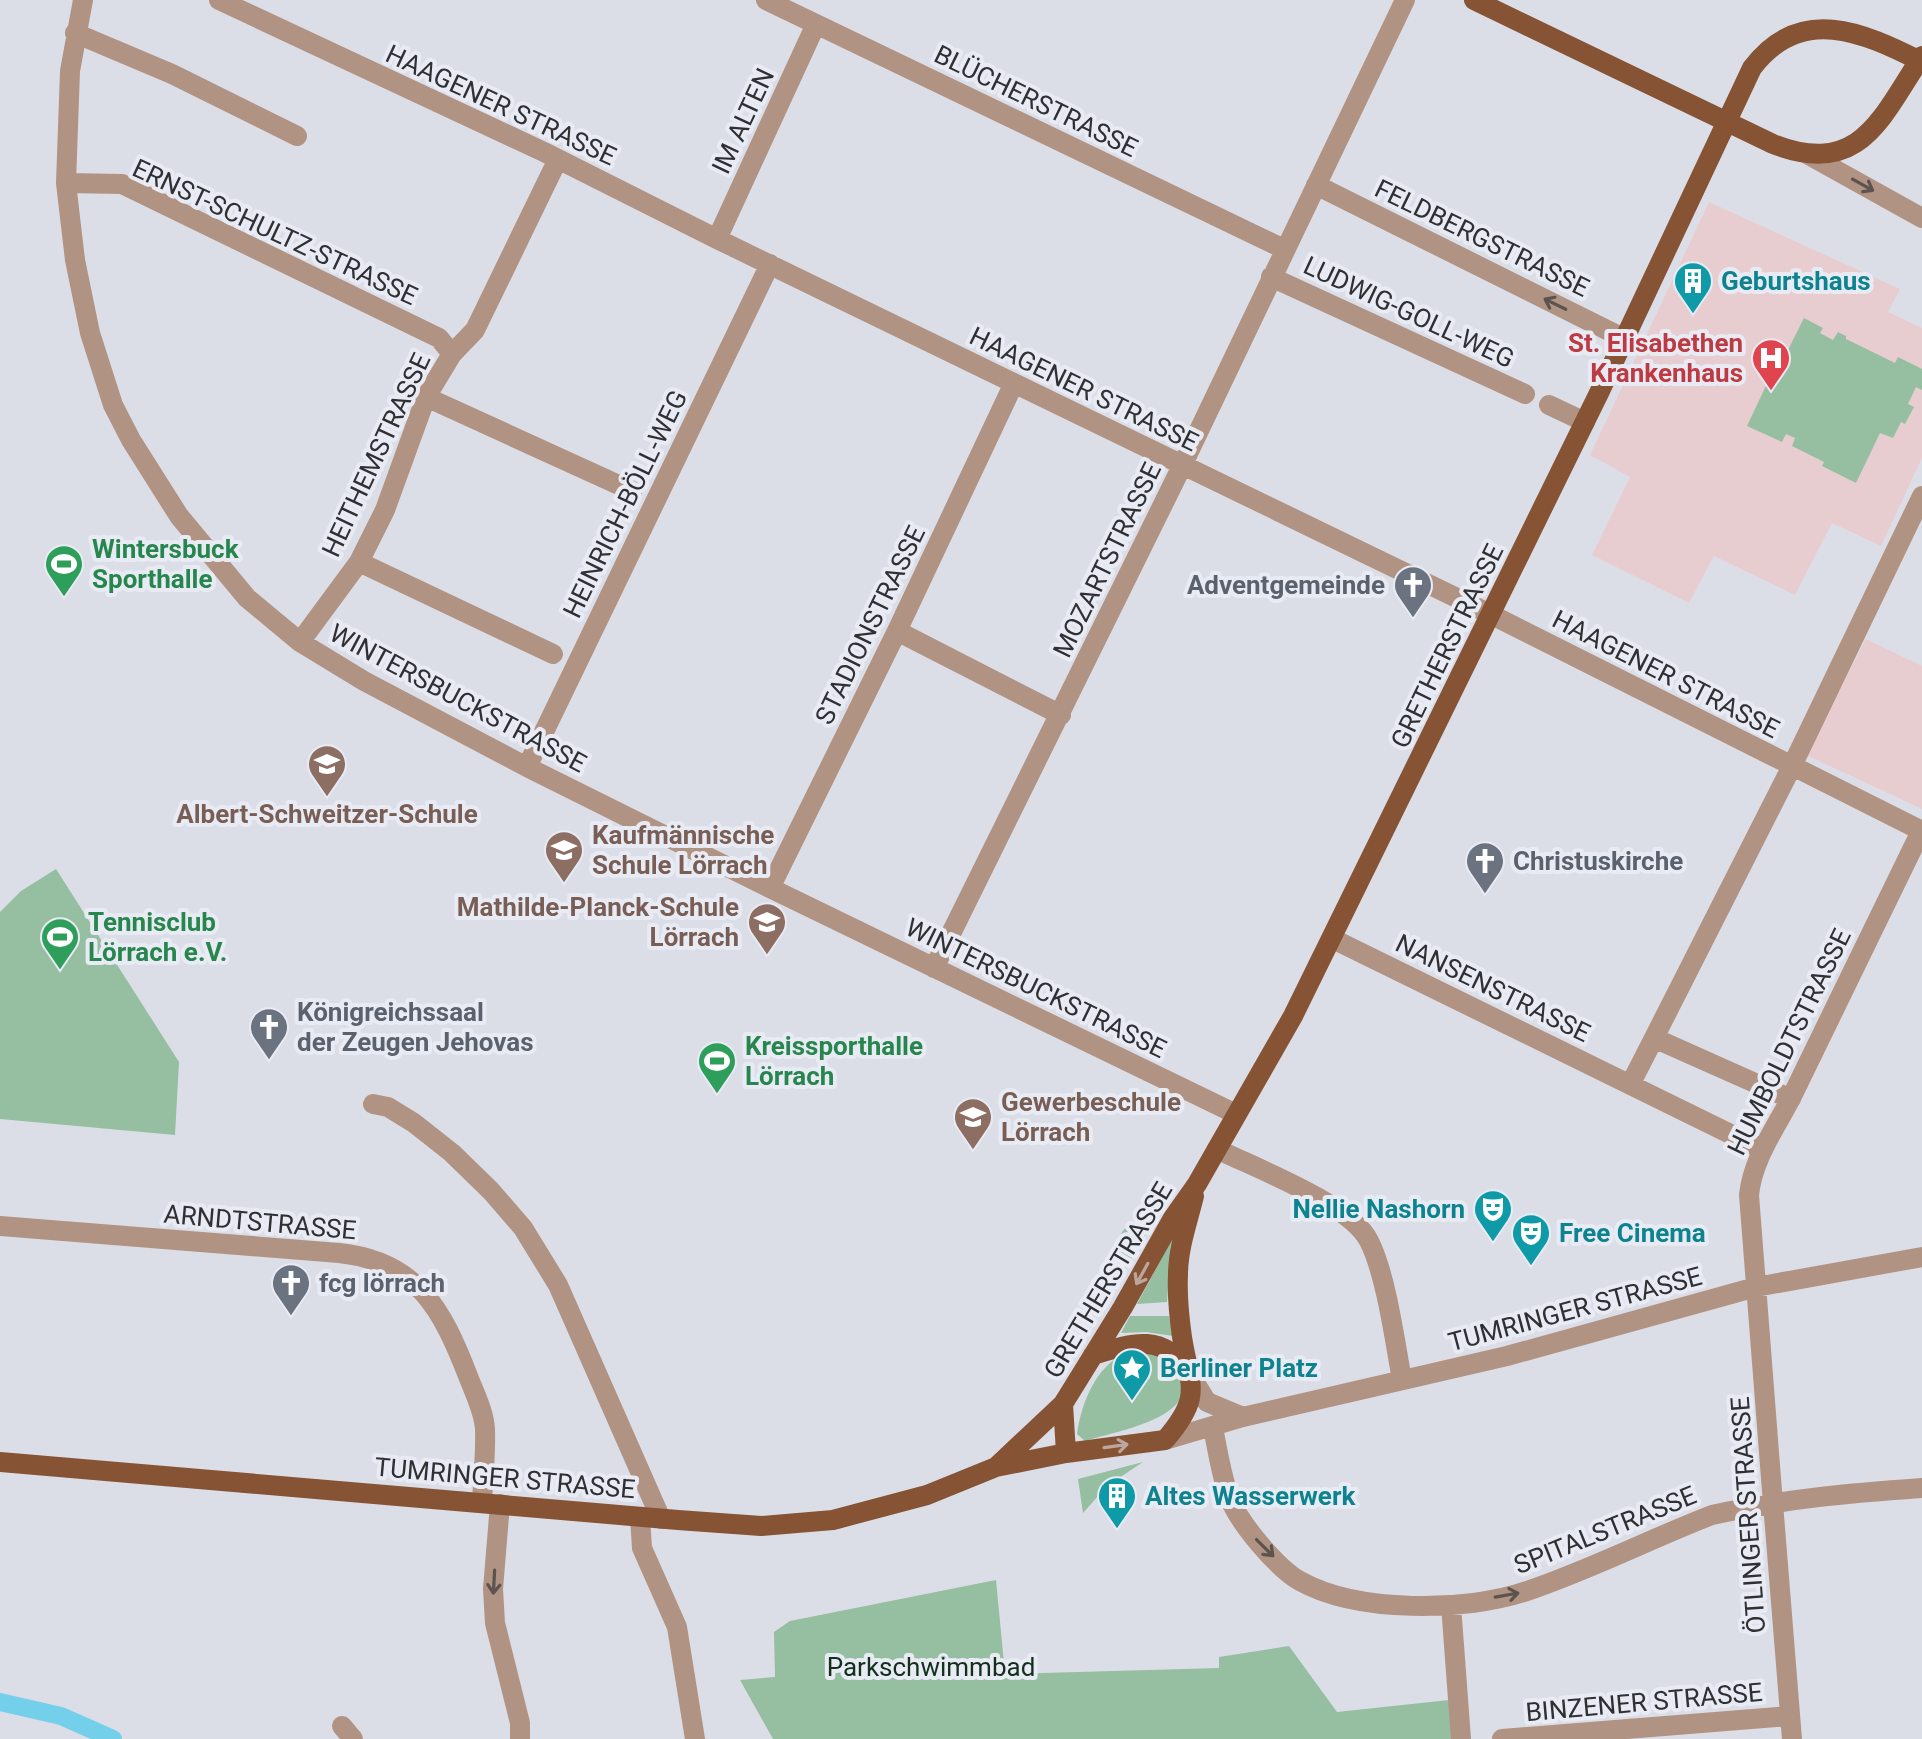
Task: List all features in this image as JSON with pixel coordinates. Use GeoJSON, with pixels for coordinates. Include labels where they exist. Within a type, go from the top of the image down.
{"type":"FeatureCollection","features":[{"type":"Feature","properties":{"kind":"main road"},"geometry":{"type":"LineString","coordinates":[[1474,0],[1773,144],[1807,154],[1834,153],[1863,139],[1922,59]]}},
{"type":"Feature","properties":{"kind":"main road","name":"GRETHERSTRASSE"},"geometry":{"type":"LineString","coordinates":[[1063,1404],[1173,1218],[1197,1184],[1333,939],[1625,339],[1752,68],[1778,41],[1793,34],[1823,29],[1856,34],[1922,59]]}},
{"type":"Feature","properties":{"kind":"main road","name":"GRETHERSTRASSE"},"geometry":{"type":"LineString","coordinates":[[1165,1440],[1187,1408],[1192,1378],[1182,1339],[1178,1273],[1197,1184]]}},
{"type":"Feature","properties":{"kind":"main road"},"geometry":{"type":"LineString","coordinates":[[1093,1355],[1129,1344],[1160,1346],[1172,1352],[1192,1378]]}},
{"type":"Feature","properties":{"kind":"main road"},"geometry":{"type":"LineString","coordinates":[[1063,1404],[1066,1453]]}},
{"type":"Feature","properties":{"kind":"main road","name":"TUMRINGER STRASSE"},"geometry":{"type":"LineString","coordinates":[[996,1467],[1063,1404]]}},
{"type":"Feature","properties":{"kind":"main road","name":"TUMRINGER STRASSE"},"geometry":{"type":"LineString","coordinates":[[0,1462],[761,1526],[833,1520],[927,1495],[996,1467],[1066,1453],[1165,1440]]}},
{"type":"Feature","properties":{"kind":"street","name":"WINTERSBUCKSTRASSE"},"geometry":{"type":"LineString","coordinates":[[83,0],[75,33],[67,108],[66,183],[75,260],[90,333],[113,405],[159,487],[197,539],[247,598],[300,642],[364,681],[527,767],[1236,1114]]}},
{"type":"Feature","properties":{"kind":"street","name":"HAAGENER STRASSE"},"geometry":{"type":"LineString","coordinates":[[219,0],[248,6],[717,239],[1490,614],[1922,831]]}},
{"type":"Feature","properties":{"kind":"street","name":"BLÜCHERSTRASSE"},"geometry":{"type":"LineString","coordinates":[[766,0],[793,6],[816,24],[1284,249]]}},
{"type":"Feature","properties":{"kind":"street","name":"MOZARTSTRASSE"},"geometry":{"type":"LineString","coordinates":[[934,968],[1061,715],[1405,0]]}},
{"type":"Feature","properties":{"kind":"street","name":"IM ALTEN"},"geometry":{"type":"LineString","coordinates":[[717,239],[816,24]]}},
{"type":"Feature","properties":{"kind":"street"},"geometry":{"type":"LineString","coordinates":[[75,33],[172,74],[297,136]]}},
{"type":"Feature","properties":{"kind":"street"},"geometry":{"type":"LineString","coordinates":[[1807,154],[1920,217]]}},
{"type":"Feature","properties":{"kind":"street","name":"HEITHEMSTRASSE"},"geometry":{"type":"LineString","coordinates":[[300,642],[359,562],[385,510],[426,397],[452,354],[475,330],[558,159]]}},
{"type":"Feature","properties":{"kind":"street","name":"ERNST-SCHULTZ-STRASSE"},"geometry":{"type":"LineString","coordinates":[[66,183],[122,184],[439,338],[452,354]]}},
{"type":"Feature","properties":{"kind":"street","name":"FELDBERGSTRASSE"},"geometry":{"type":"LineString","coordinates":[[1316,185],[1625,339]]}},
{"type":"Feature","properties":{"kind":"street","name":"HEINRICH-BÖLL-WEG"},"geometry":{"type":"LineString","coordinates":[[527,767],[770,264]]}},
{"type":"Feature","properties":{"kind":"street","name":"LUDWIG-GOLL-WEG"},"geometry":{"type":"LineString","coordinates":[[1271,277],[1525,394]]}},
{"type":"Feature","properties":{"kind":"street","name":"STADIONSTRASSE"},"geometry":{"type":"LineString","coordinates":[[770,888],[897,631],[1014,383]]}},
{"type":"Feature","properties":{"kind":"street"},"geometry":{"type":"LineString","coordinates":[[426,397],[632,491]]}},
{"type":"Feature","properties":{"kind":"street"},"geometry":{"type":"LineString","coordinates":[[1549,405],[1585,422]]}},
{"type":"Feature","properties":{"kind":"street"},"geometry":{"type":"LineString","coordinates":[[1631,1083],[1792,766],[1922,496]]}},
{"type":"Feature","properties":{"kind":"street"},"geometry":{"type":"LineString","coordinates":[[359,562],[553,654]]}},
{"type":"Feature","properties":{"kind":"street"},"geometry":{"type":"LineString","coordinates":[[897,631],[1061,715]]}},
{"type":"Feature","properties":{"kind":"street","name":"HUMBOLDTSTRASSE"},"geometry":{"type":"LineString","coordinates":[[1756,1287],[1749,1195],[1754,1165],[1791,1099],[1922,831]]}},
{"type":"Feature","properties":{"kind":"street","name":"NANSENSTRASSE"},"geometry":{"type":"LineString","coordinates":[[1333,939],[1763,1150]]}},
{"type":"Feature","properties":{"kind":"street"},"geometry":{"type":"LineString","coordinates":[[1654,1038],[1791,1099]]}},
{"type":"Feature","properties":{"kind":"street"},"geometry":{"type":"LineString","coordinates":[[373,1104],[388,1107],[414,1123],[452,1153],[523,1228],[551,1270],[661,1519]]}},
{"type":"Feature","properties":{"kind":"street"},"geometry":{"type":"LineString","coordinates":[[1217,1149],[1339,1209],[1369,1239],[1394,1333],[1402,1380]]}},
{"type":"Feature","properties":{"kind":"street","name":"ARNDTSTRASSE"},"geometry":{"type":"LineString","coordinates":[[0,1226],[347,1254],[388,1264],[410,1279],[431,1300],[445,1322],[484,1422],[491,1504],[495,1623],[520,1723],[520,1739]]}},
{"type":"Feature","properties":{"kind":"street","name":"TUMRINGER STRASSE"},"geometry":{"type":"LineString","coordinates":[[1165,1440],[1243,1417],[1507,1356],[1756,1287],[1922,1257]]}},
{"type":"Feature","properties":{"kind":"street","name":"ÖTLINGER STRASSE"},"geometry":{"type":"LineString","coordinates":[[1756,1287],[1792,1739]]}},
{"type":"Feature","properties":{"kind":"street"},"geometry":{"type":"LineString","coordinates":[[1192,1378],[1207,1402],[1243,1417]]}},
{"type":"Feature","properties":{"kind":"street","name":"SPITALSTRASSE"},"geometry":{"type":"LineString","coordinates":[[1213,1428],[1230,1499],[1257,1541],[1299,1580],[1345,1598],[1398,1606],[1451,1605],[1523,1593],[1712,1515],[1808,1496],[1922,1488]]}},
{"type":"Feature","properties":{"kind":"street"},"geometry":{"type":"LineString","coordinates":[[640,1517],[642,1548],[677,1627],[695,1739]]}},
{"type":"Feature","properties":{"kind":"street"},"geometry":{"type":"LineString","coordinates":[[1451,1605],[1461,1739]]}},
{"type":"Feature","properties":{"kind":"street","name":"BINZENER STRASSE"},"geometry":{"type":"LineString","coordinates":[[1502,1739],[1790,1716]]}},
{"type":"Feature","properties":{"kind":"shaded area","name":"St. Elisabethen Krankenhaus"},"geometry":{"type":"Polygon","coordinates":[[[1709,202],[1900,289],[1888,312],[1922,328],[1922,458],[1881,546],[1832,523],[1795,595],[1714,556],[1689,603],[1592,555],[1630,477],[1590,455],[1709,202]]]}},
{"type":"Feature","properties":{"kind":"shaded area"},"geometry":{"type":"Polygon","coordinates":[[[1866,639],[1922,666],[1922,809],[1806,755],[1866,639]]]}},
{"type":"Feature","properties":{"kind":"green space"},"geometry":{"type":"Polygon","coordinates":[[[1804,318],[1823,328],[1820,333],[1833,340],[1838,332],[1895,363],[1898,357],[1922,369],[1922,390],[1916,387],[1908,404],[1914,407],[1905,424],[1901,422],[1893,438],[1880,433],[1856,483],[1792,446],[1795,438],[1786,434],[1782,442],[1747,426],[1772,373],[1776,374],[1804,318]]]}},
{"type":"Feature","properties":{"kind":"green space","name":"Tennisclub Lörrach e.V."},"geometry":{"type":"Polygon","coordinates":[[[56,869],[179,1062],[175,1135],[0,1119],[0,912],[21,891],[56,869]]]}},
{"type":"Feature","properties":{"kind":"green space"},"geometry":{"type":"Polygon","coordinates":[[[1155,1217],[1126,1269],[1119,1248],[1122,1233],[1134,1223],[1155,1217]]]}},
{"type":"Feature","properties":{"kind":"green space"},"geometry":{"type":"Polygon","coordinates":[[[1180,1224],[1170,1261],[1167,1302],[1137,1304],[1180,1224]]]}},
{"type":"Feature","properties":{"kind":"green space"},"geometry":{"type":"Polygon","coordinates":[[[1130,1316],[1169,1316],[1173,1336],[1146,1332],[1121,1333],[1130,1316]]]}},
{"type":"Feature","properties":{"kind":"green space","name":"Berliner Platz"},"geometry":{"type":"Polygon","coordinates":[[[1150,1352],[1167,1360],[1181,1373],[1184,1385],[1181,1397],[1173,1408],[1145,1423],[1085,1441],[1077,1434],[1085,1402],[1095,1381],[1118,1357],[1150,1352]]]}},
{"type":"Feature","properties":{"kind":"green space"},"geometry":{"type":"Polygon","coordinates":[[[1143,1462],[1107,1486],[1083,1513],[1078,1479],[1143,1462]]]}},
{"type":"Feature","properties":{"kind":"green space","name":"Parkschwimmbad"},"geometry":{"type":"Polygon","coordinates":[[[996,1580],[1005,1674],[1219,1668],[1219,1657],[1289,1646],[1337,1712],[1449,1700],[1453,1739],[773,1739],[740,1680],[775,1677],[774,1632],[790,1621],[996,1580]]]}},
{"type":"Feature","properties":{"kind":"waterway"},"geometry":{"type":"LineString","coordinates":[[0,1702],[61,1716],[113,1739]]}},
{"type":"Feature","properties":{"kind":"place","name":"Geburtshaus"},"geometry":{"type":"Point","coordinates":[1693,315]}},
{"type":"Feature","properties":{"kind":"place","name":"St. Elisabethen Krankenhaus"},"geometry":{"type":"Point","coordinates":[1771,392]}},
{"type":"Feature","properties":{"kind":"place","name":"Wintersbuck Sporthalle"},"geometry":{"type":"Point","coordinates":[64,598]}},
{"type":"Feature","properties":{"kind":"place","name":"Adventgemeinde"},"geometry":{"type":"Point","coordinates":[1413,619]}},
{"type":"Feature","properties":{"kind":"place","name":"Albert-Schweitzer-Schule"},"geometry":{"type":"Point","coordinates":[327,798]}},
{"type":"Feature","properties":{"kind":"place","name":"Kaufmännische Schule Lörrach"},"geometry":{"type":"Point","coordinates":[564,884]}},
{"type":"Feature","properties":{"kind":"place","name":"Christuskirche"},"geometry":{"type":"Point","coordinates":[1485,895]}},
{"type":"Feature","properties":{"kind":"place","name":"Mathilde-Planck-Schule Lörrach"},"geometry":{"type":"Point","coordinates":[767,956]}},
{"type":"Feature","properties":{"kind":"place","name":"Tennisclub Lörrach e.V."},"geometry":{"type":"Point","coordinates":[60,971]}},
{"type":"Feature","properties":{"kind":"place","name":"Königreichssaal der Zeugen Jehovas"},"geometry":{"type":"Point","coordinates":[269,1061]}},
{"type":"Feature","properties":{"kind":"place","name":"Kreissporthalle Lörrach"},"geometry":{"type":"Point","coordinates":[717,1095]}},
{"type":"Feature","properties":{"kind":"place","name":"Gewerbeschule Lörrach"},"geometry":{"type":"Point","coordinates":[973,1151]}},
{"type":"Feature","properties":{"kind":"place","name":"Nellie Nashorn"},"geometry":{"type":"Point","coordinates":[1493,1243]}},
{"type":"Feature","properties":{"kind":"place","name":"Free Cinema"},"geometry":{"type":"Point","coordinates":[1531,1267]}},
{"type":"Feature","properties":{"kind":"place","name":"fcg lörrach"},"geometry":{"type":"Point","coordinates":[291,1317]}},
{"type":"Feature","properties":{"kind":"place","name":"Berliner Platz"},"geometry":{"type":"Point","coordinates":[1132,1402]}},
{"type":"Feature","properties":{"kind":"place","name":"Altes Wasserwerk"},"geometry":{"type":"Point","coordinates":[1117,1530]}}]}
